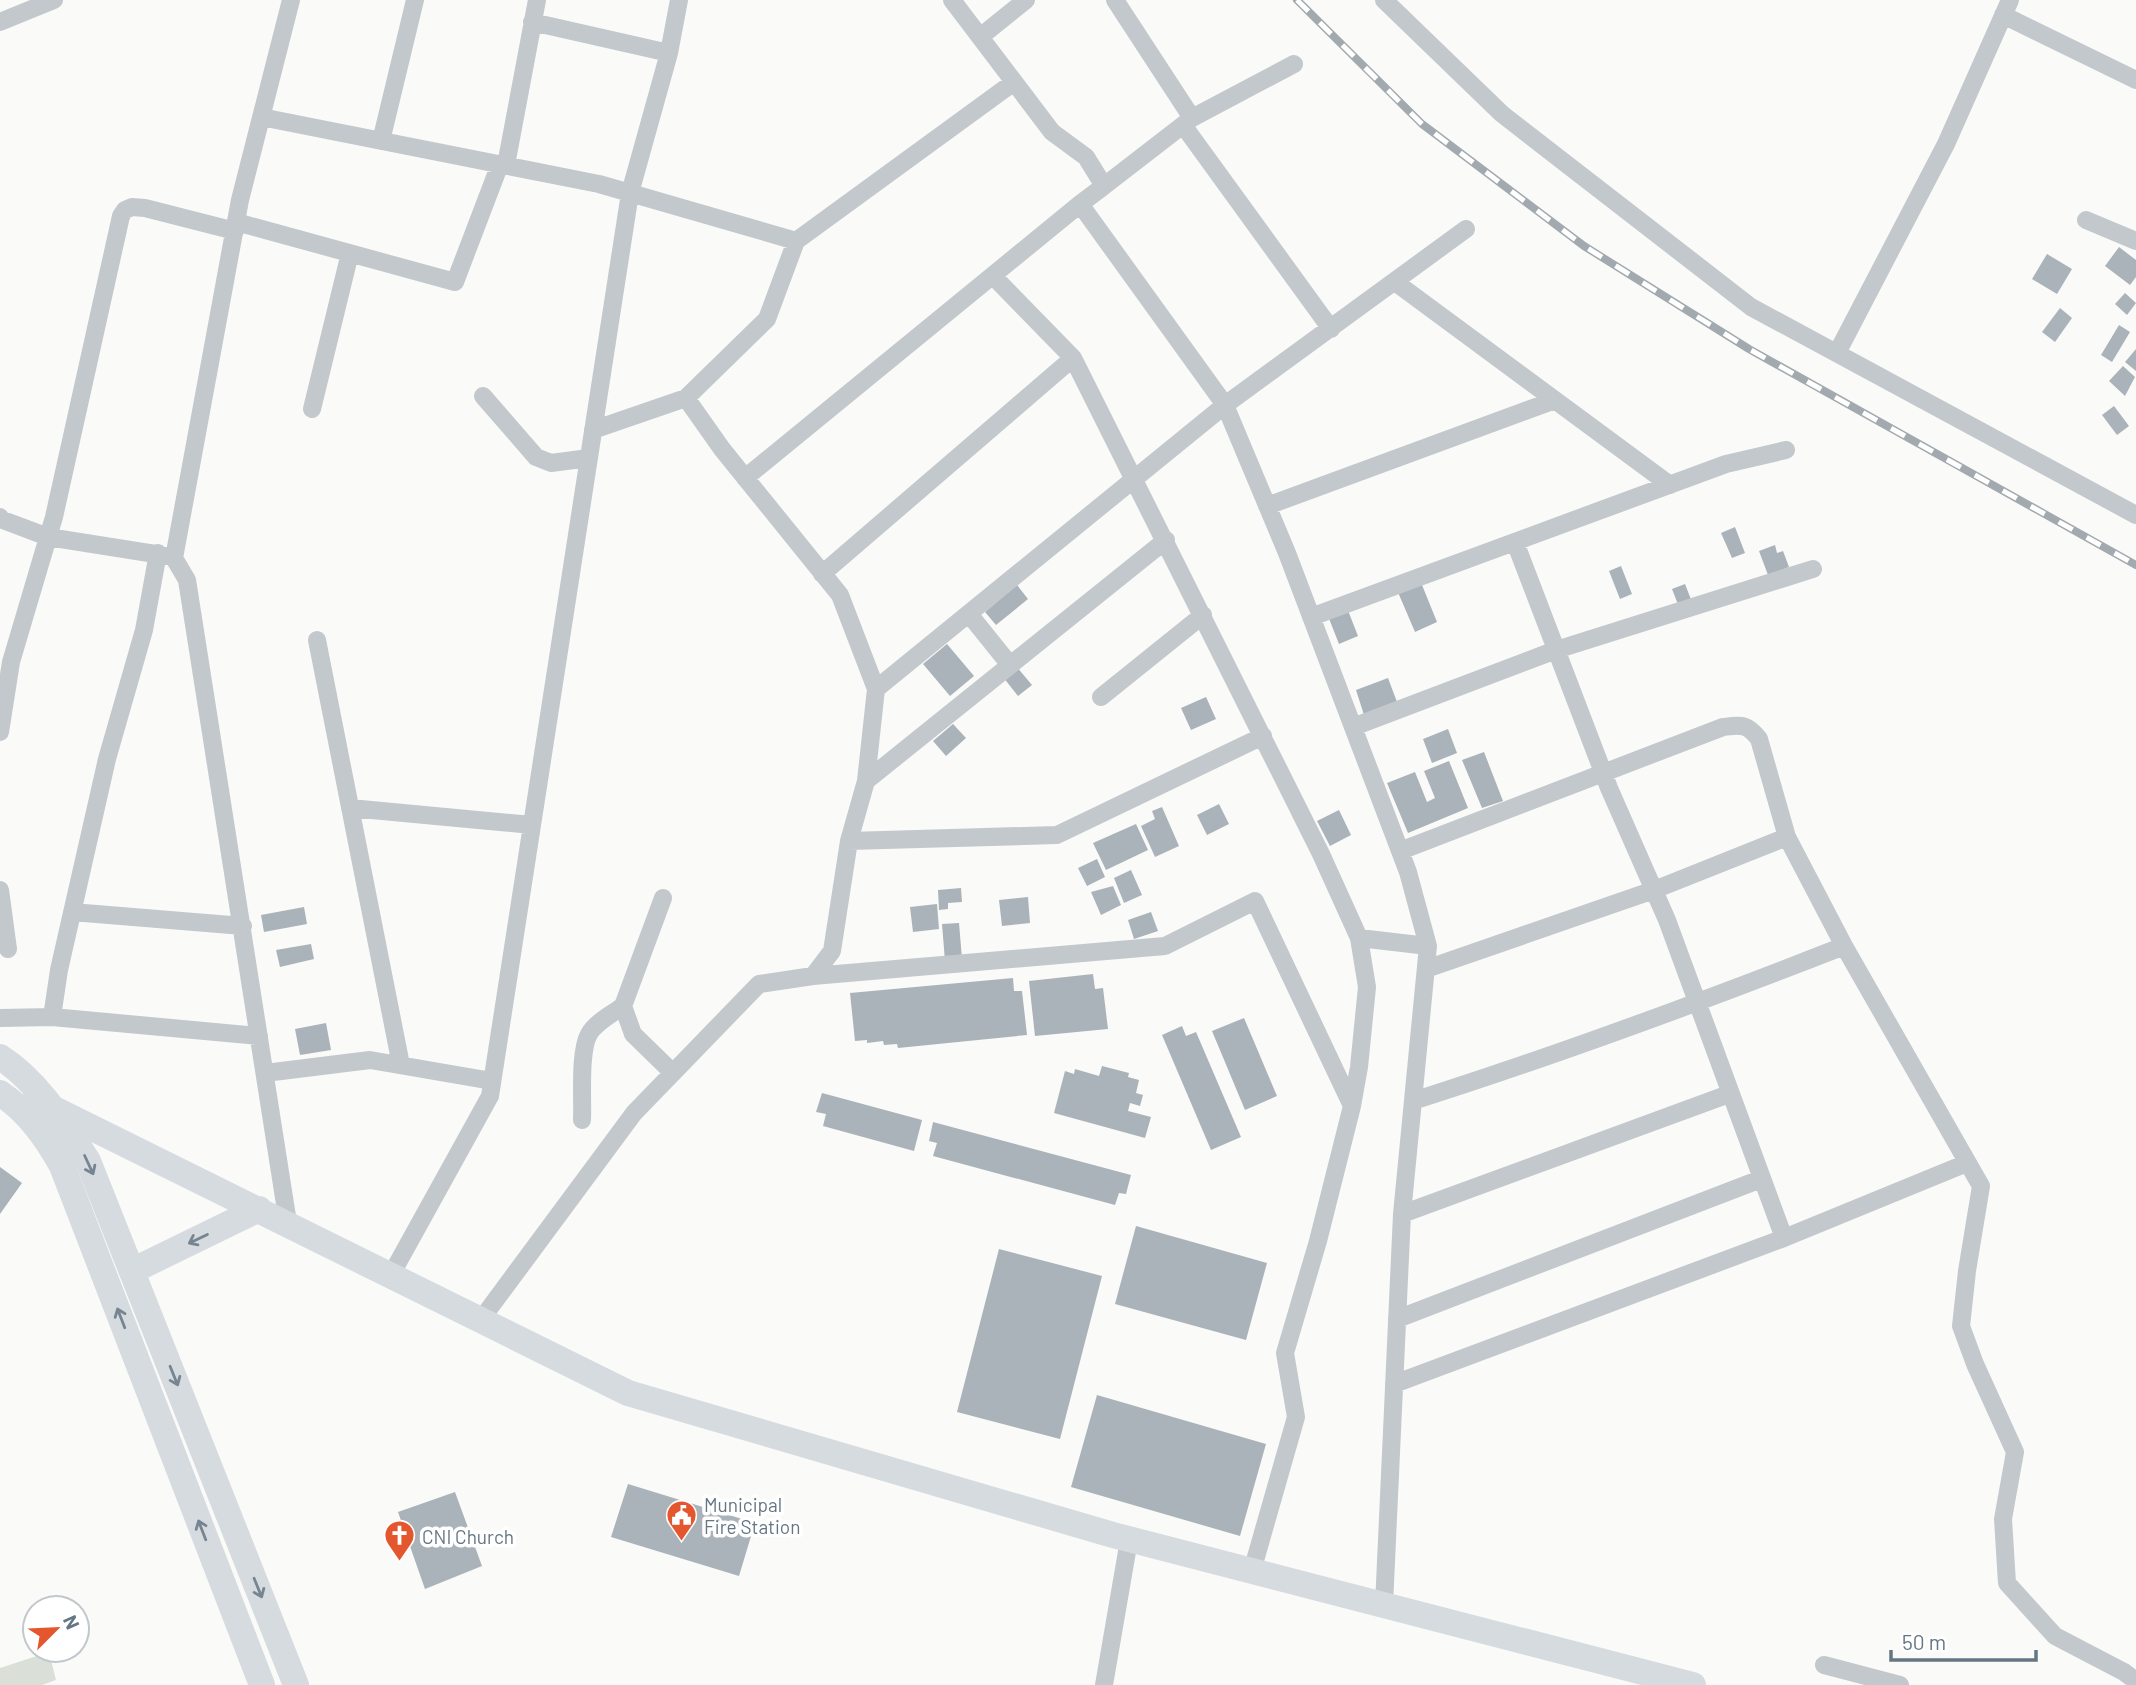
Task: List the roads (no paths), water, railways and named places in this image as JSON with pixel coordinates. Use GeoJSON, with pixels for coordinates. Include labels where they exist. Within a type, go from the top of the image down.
{"type":"FeatureCollection","features":[{"type":"Feature","properties":{"kind":"main road"},"geometry":{"type":"LineString","coordinates":[[0,1057],[13,1065],[54,1109],[88,1161],[296,1685]]}},
{"type":"Feature","properties":{"kind":"main road"},"geometry":{"type":"LineString","coordinates":[[10,1100],[54,1109],[628,1393],[1129,1540],[1693,1685]]}},
{"type":"Feature","properties":{"kind":"main road"},"geometry":{"type":"LineString","coordinates":[[10,1100],[49,1143],[62,1166],[262,1685]]}},
{"type":"Feature","properties":{"kind":"main road"},"geometry":{"type":"LineString","coordinates":[[132,1271],[259,1209]]}},
{"type":"Feature","properties":{"kind":"street"},"geometry":{"type":"LineString","coordinates":[[0,22],[54,0]]}},
{"type":"Feature","properties":{"kind":"street"},"geometry":{"type":"LineString","coordinates":[[52,1017],[59,970],[107,759],[166,555],[235,226],[290,0]]}},
{"type":"Feature","properties":{"kind":"street"},"geometry":{"type":"LineString","coordinates":[[381,141],[415,0]]}},
{"type":"Feature","properties":{"kind":"street"},"geometry":{"type":"LineString","coordinates":[[0,732],[10,662],[48,537],[121,216],[125,210],[132,207],[145,208],[235,226],[350,253],[455,282],[503,165],[537,0]]}},
{"type":"Feature","properties":{"kind":"street"},"geometry":{"type":"LineString","coordinates":[[391,1275],[490,1096],[630,193],[669,53],[679,0]]}},
{"type":"Feature","properties":{"kind":"street"},"geometry":{"type":"LineString","coordinates":[[952,0],[1052,132],[1086,157],[1104,187]]}},
{"type":"Feature","properties":{"kind":"street"},"geometry":{"type":"LineString","coordinates":[[980,37],[1026,0]]}},
{"type":"Feature","properties":{"kind":"street"},"geometry":{"type":"LineString","coordinates":[[1115,0],[1187,122],[1331,329]]}},
{"type":"Feature","properties":{"kind":"street"},"geometry":{"type":"LineString","coordinates":[[1384,0],[1502,114],[1751,307],[2136,515]]}},
{"type":"Feature","properties":{"kind":"street"},"geometry":{"type":"LineString","coordinates":[[1837,353],[1946,144],[2006,8],[2136,80]]}},
{"type":"Feature","properties":{"kind":"street"},"geometry":{"type":"LineString","coordinates":[[533,22],[669,53]]}},
{"type":"Feature","properties":{"kind":"street"},"geometry":{"type":"LineString","coordinates":[[744,478],[1080,204],[1187,122],[1294,64]]}},
{"type":"Feature","properties":{"kind":"street"},"geometry":{"type":"LineString","coordinates":[[593,430],[686,398],[768,319],[796,240],[1014,82]]}},
{"type":"Feature","properties":{"kind":"street"},"geometry":{"type":"LineString","coordinates":[[261,117],[599,184],[796,240]]}},
{"type":"Feature","properties":{"kind":"street"},"geometry":{"type":"LineString","coordinates":[[1080,204],[1225,405],[1311,617],[1408,872],[1428,946],[1402,1214],[1384,1605]]}},
{"type":"Feature","properties":{"kind":"street"},"geometry":{"type":"LineString","coordinates":[[2086,220],[2136,241]]}},
{"type":"Feature","properties":{"kind":"street"},"geometry":{"type":"LineString","coordinates":[[876,689],[1225,405],[1466,229]]}},
{"type":"Feature","properties":{"kind":"street"},"geometry":{"type":"LineString","coordinates":[[312,409],[350,253]]}},
{"type":"Feature","properties":{"kind":"street"},"geometry":{"type":"LineString","coordinates":[[993,276],[1073,358],[1263,736],[1359,938],[1367,987],[1359,1067],[1352,1106],[1318,1241],[1285,1353],[1296,1417],[1252,1571]]}},
{"type":"Feature","properties":{"kind":"street"},"geometry":{"type":"LineString","coordinates":[[1395,282],[1670,485]]}},
{"type":"Feature","properties":{"kind":"street"},"geometry":{"type":"LineString","coordinates":[[822,574],[1073,358]]}},
{"type":"Feature","properties":{"kind":"street"},"geometry":{"type":"LineString","coordinates":[[483,396],[536,457],[551,463],[589,458]]}},
{"type":"Feature","properties":{"kind":"street"},"geometry":{"type":"LineString","coordinates":[[686,398],[744,478],[840,595],[876,689],[866,781],[849,841],[832,951],[813,976]]}},
{"type":"Feature","properties":{"kind":"street"},"geometry":{"type":"LineString","coordinates":[[1267,506],[1555,400]]}},
{"type":"Feature","properties":{"kind":"street"},"geometry":{"type":"LineString","coordinates":[[1311,617],[1726,464],[1786,450]]}},
{"type":"Feature","properties":{"kind":"street"},"geometry":{"type":"LineString","coordinates":[[0,517],[48,537],[166,555],[187,580],[288,1223]]}},
{"type":"Feature","properties":{"kind":"street"},"geometry":{"type":"LineString","coordinates":[[866,781],[1166,540]]}},
{"type":"Feature","properties":{"kind":"street"},"geometry":{"type":"LineString","coordinates":[[1515,542],[1603,772],[1667,920],[1784,1238]]}},
{"type":"Feature","properties":{"kind":"street"},"geometry":{"type":"LineString","coordinates":[[1353,727],[1556,650],[1814,569]]}},
{"type":"Feature","properties":{"kind":"street"},"geometry":{"type":"LineString","coordinates":[[969,614],[1010,665]]}},
{"type":"Feature","properties":{"kind":"street"},"geometry":{"type":"LineString","coordinates":[[1101,697],[1203,615]]}},
{"type":"Feature","properties":{"kind":"street"},"geometry":{"type":"LineString","coordinates":[[317,640],[401,1065]]}},
{"type":"Feature","properties":{"kind":"street"},"geometry":{"type":"LineString","coordinates":[[1400,851],[1723,727],[1739,725],[1751,729],[1759,739],[1787,837],[1843,946],[1981,1186],[1961,1326],[1975,1364],[2015,1452],[2003,1519],[2007,1583],[2055,1636],[2136,1681]]}},
{"type":"Feature","properties":{"kind":"street"},"geometry":{"type":"LineString","coordinates":[[849,841],[1057,835],[1263,736]]}},
{"type":"Feature","properties":{"kind":"street"},"geometry":{"type":"LineString","coordinates":[[350,808],[532,825]]}},
{"type":"Feature","properties":{"kind":"street"},"geometry":{"type":"LineString","coordinates":[[1426,969],[1654,890],[1787,837]]}},
{"type":"Feature","properties":{"kind":"street"},"geometry":{"type":"LineString","coordinates":[[0,890],[8,949]]}},
{"type":"Feature","properties":{"kind":"street"},"geometry":{"type":"LineString","coordinates":[[582,1120],[587,1036],[594,1026],[622,1006],[663,898]]}},
{"type":"Feature","properties":{"kind":"street"},"geometry":{"type":"LineString","coordinates":[[481,1321],[634,1113],[759,984],[813,976],[1164,946],[1255,901],[1352,1106]]}},
{"type":"Feature","properties":{"kind":"street"},"geometry":{"type":"LineString","coordinates":[[72,912],[243,926]]}},
{"type":"Feature","properties":{"kind":"street"},"geometry":{"type":"LineString","coordinates":[[1359,938],[1428,946]]}},
{"type":"Feature","properties":{"kind":"street"},"geometry":{"type":"LineString","coordinates":[[1413,1101],[1521,1067],[1843,946]]}},
{"type":"Feature","properties":{"kind":"street"},"geometry":{"type":"LineString","coordinates":[[622,1006],[633,1034],[673,1073]]}},
{"type":"Feature","properties":{"kind":"street"},"geometry":{"type":"LineString","coordinates":[[0,1018],[52,1017],[259,1036]]}},
{"type":"Feature","properties":{"kind":"street"},"geometry":{"type":"LineString","coordinates":[[265,1073],[370,1060],[492,1081]]}},
{"type":"Feature","properties":{"kind":"street"},"geometry":{"type":"LineString","coordinates":[[1402,1214],[1729,1094]]}},
{"type":"Feature","properties":{"kind":"street"},"geometry":{"type":"LineString","coordinates":[[1394,1384],[1784,1238],[1967,1163]]}},
{"type":"Feature","properties":{"kind":"street"},"geometry":{"type":"LineString","coordinates":[[1397,1319],[1761,1179]]}},
{"type":"Feature","properties":{"kind":"street"},"geometry":{"type":"LineString","coordinates":[[1104,1685],[1129,1540]]}},
{"type":"Feature","properties":{"kind":"street"},"geometry":{"type":"LineString","coordinates":[[1825,1665],[1900,1685]]}},
{"type":"Feature","properties":{"kind":"railway"},"geometry":{"type":"LineString","coordinates":[[1297,0],[1422,124],[1584,246],[1749,349],[2136,565]]}},
{"type":"Feature","properties":{"kind":"place","name":"Municipal Fire Station"},"geometry":{"type":"Point","coordinates":[681,1542]}},
{"type":"Feature","properties":{"kind":"place","name":"CNI Church"},"geometry":{"type":"Point","coordinates":[399,1563]}}]}
